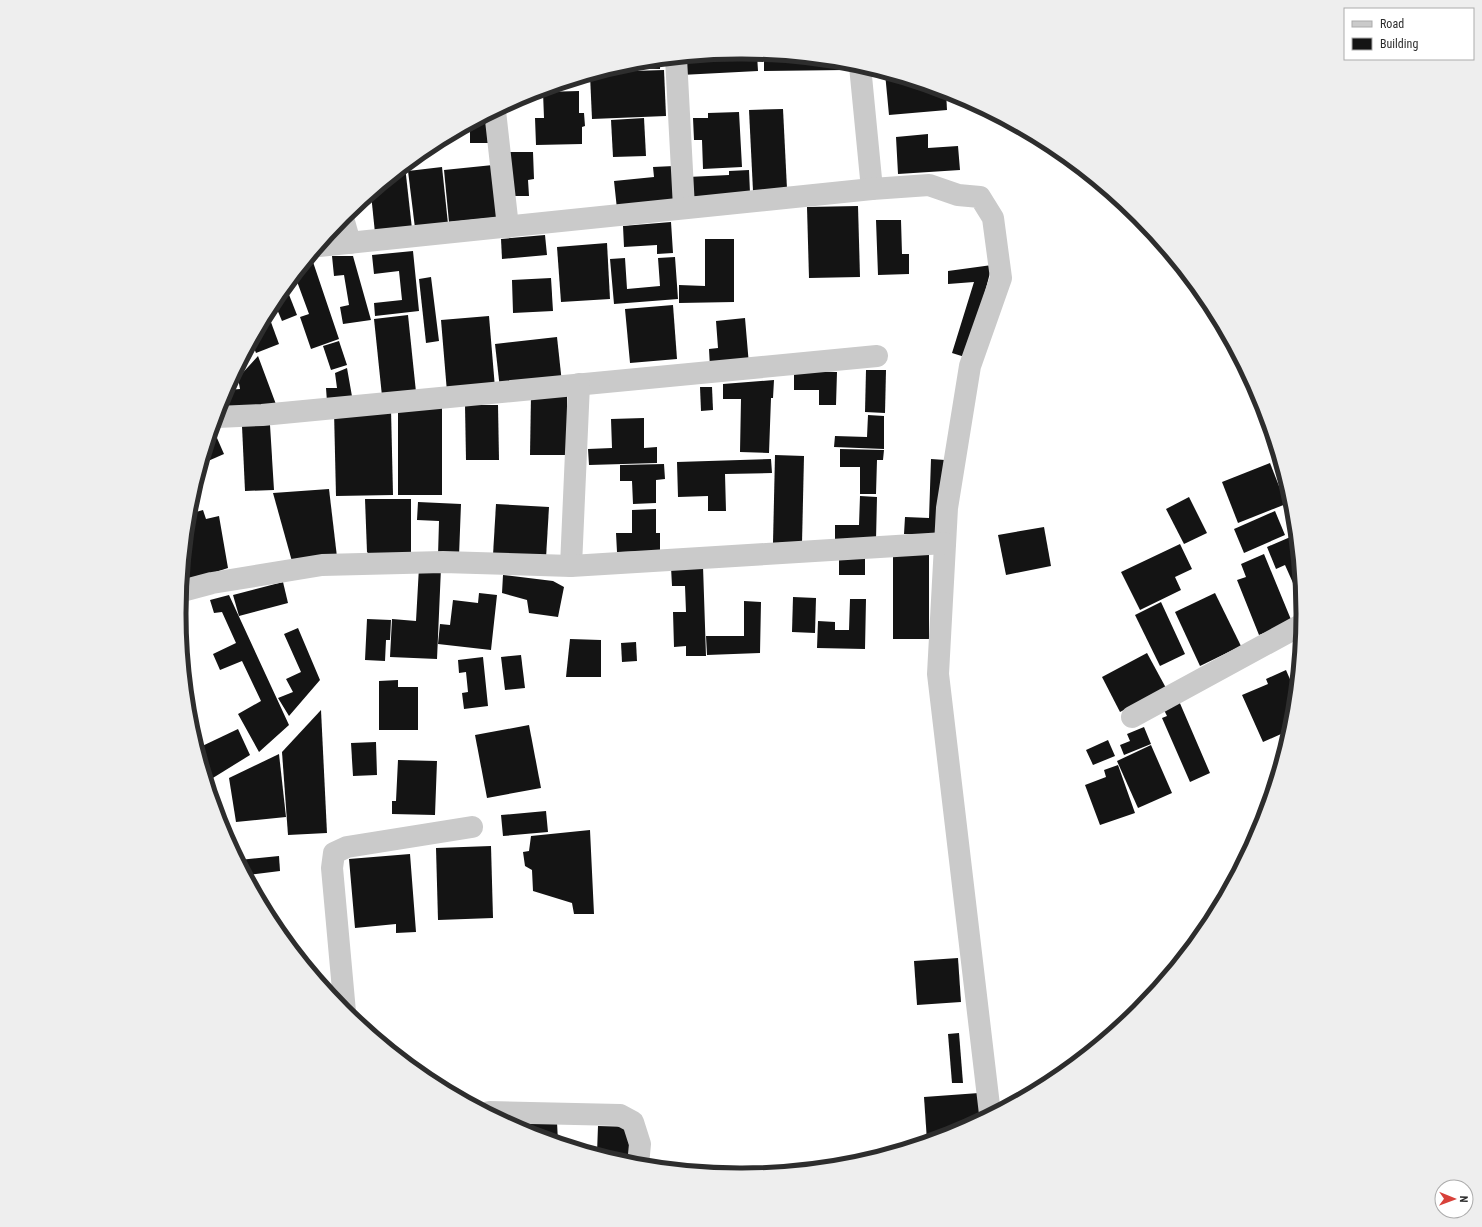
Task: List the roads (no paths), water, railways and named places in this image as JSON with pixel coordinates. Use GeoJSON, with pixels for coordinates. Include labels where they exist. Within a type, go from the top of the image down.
{"type":"FeatureCollection","features":[{"type":"Feature","properties":{"kind":"street"},"geometry":{"type":"LineString","coordinates":[[676,63],[684,208]]}},
{"type":"Feature","properties":{"kind":"street"},"geometry":{"type":"LineString","coordinates":[[861,73],[872,189]]}},
{"type":"Feature","properties":{"kind":"street"},"geometry":{"type":"LineString","coordinates":[[496,116],[508,227]]}},
{"type":"Feature","properties":{"kind":"street"},"geometry":{"type":"LineString","coordinates":[[327,245],[872,189],[929,185],[958,195],[980,197],[993,218],[1001,278],[970,366],[947,508],[938,674],[989,1109]]}},
{"type":"Feature","properties":{"kind":"street"},"geometry":{"type":"LineString","coordinates":[[345,225],[350,243]]}},
{"type":"Feature","properties":{"kind":"street"},"geometry":{"type":"LineString","coordinates":[[223,417],[262,415],[878,356]]}},
{"type":"Feature","properties":{"kind":"street"},"geometry":{"type":"LineString","coordinates":[[571,566],[580,384]]}},
{"type":"Feature","properties":{"kind":"street"},"geometry":{"type":"LineString","coordinates":[[187,590],[212,584],[322,565],[443,562],[571,566],[945,544]]}},
{"type":"Feature","properties":{"kind":"street"},"geometry":{"type":"LineString","coordinates":[[1132,717],[1295,628]]}},
{"type":"Feature","properties":{"kind":"street"},"geometry":{"type":"LineString","coordinates":[[344,1001],[332,868],[334,853],[347,847],[472,827]]}},
{"type":"Feature","properties":{"kind":"street"},"geometry":{"type":"LineString","coordinates":[[499,1112],[620,1115],[633,1122],[640,1144],[639,1158]]}}]}
